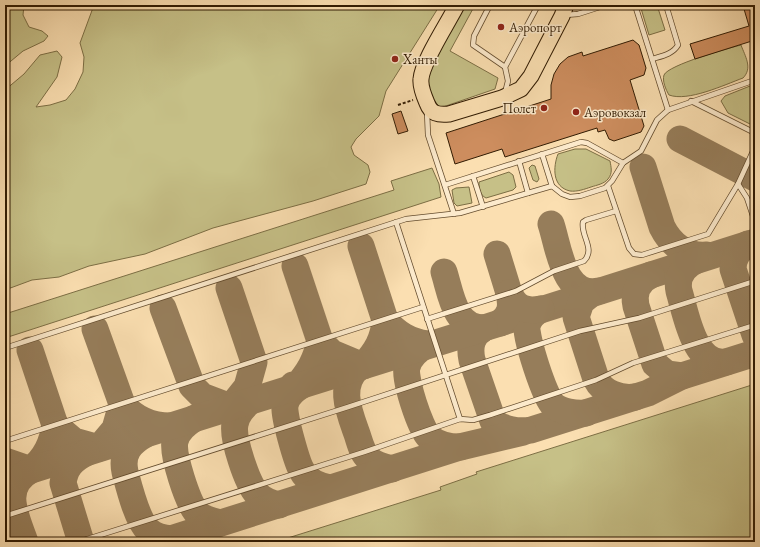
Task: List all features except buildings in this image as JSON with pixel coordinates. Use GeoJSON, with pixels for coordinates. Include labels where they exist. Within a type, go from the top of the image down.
{"type":"FeatureCollection","features":[{"type":"Feature","properties":{"kind":"main road"},"geometry":{"type":"LineString","coordinates":[[457,5],[422,73],[421,86],[426,102],[432,112],[442,115],[502,98],[515,93],[526,84],[565,9]]}},
{"type":"Feature","properties":{"kind":"lane"},"geometry":{"type":"LineString","coordinates":[[490,5],[474,36],[473,45],[505,67]]}},
{"type":"Feature","properties":{"kind":"lane"},"geometry":{"type":"LineString","coordinates":[[502,98],[508,86],[505,67],[538,5]]}},
{"type":"Feature","properties":{"kind":"lane"},"geometry":{"type":"LineString","coordinates":[[565,9],[578,14],[606,5]]}},
{"type":"Feature","properties":{"kind":"lane"},"geometry":{"type":"LineString","coordinates":[[635,5],[668,110]]}},
{"type":"Feature","properties":{"kind":"lane"},"geometry":{"type":"LineString","coordinates":[[652,59],[670,53],[675,50],[678,45],[666,5]]}},
{"type":"Feature","properties":{"kind":"lane"},"geometry":{"type":"LineString","coordinates":[[542,154],[552,186],[562,194],[574,197],[602,190],[608,186],[623,163],[641,151],[657,120],[668,110],[755,80]]}},
{"type":"Feature","properties":{"kind":"lane"},"geometry":{"type":"LineString","coordinates":[[691,101],[755,133]]}},
{"type":"Feature","properties":{"kind":"lane"},"geometry":{"type":"LineString","coordinates":[[426,102],[428,135],[454,214]]}},
{"type":"Feature","properties":{"kind":"lane"},"geometry":{"type":"LineString","coordinates":[[427,122],[449,114]]}},
{"type":"Feature","properties":{"kind":"lane"},"geometry":{"type":"LineString","coordinates":[[445,185],[581,142],[587,142],[623,163]]}},
{"type":"Feature","properties":{"kind":"lane"},"geometry":{"type":"LineString","coordinates":[[608,186],[629,248],[634,254],[642,255],[708,234],[738,184],[755,147]]}},
{"type":"Feature","properties":{"kind":"lane"},"geometry":{"type":"LineString","coordinates":[[519,161],[528,193]]}},
{"type":"Feature","properties":{"kind":"lane"},"geometry":{"type":"LineString","coordinates":[[473,176],[483,207]]}},
{"type":"Feature","properties":{"kind":"lane"},"geometry":{"type":"LineString","coordinates":[[738,184],[747,198],[755,222]]}},
{"type":"Feature","properties":{"kind":"lane"},"geometry":{"type":"LineString","coordinates":[[5,348],[396,222],[411,218],[454,214],[483,207],[552,186]]}},
{"type":"Feature","properties":{"kind":"lane"},"geometry":{"type":"LineString","coordinates":[[427,319],[516,291],[554,271],[584,261],[589,251],[582,222],[616,211]]}},
{"type":"Feature","properties":{"kind":"lane"},"geometry":{"type":"LineString","coordinates":[[396,222],[460,419]]}},
{"type":"Feature","properties":{"kind":"lane"},"geometry":{"type":"LineString","coordinates":[[5,516],[348,407],[580,331],[639,318],[755,281]]}},
{"type":"Feature","properties":{"kind":"lane"},"geometry":{"type":"LineString","coordinates":[[5,441],[423,308]]}},
{"type":"Feature","properties":{"kind":"lane"},"geometry":{"type":"LineString","coordinates":[[78,542],[364,452],[460,419],[473,420],[483,417],[596,380],[633,363],[755,325]]}},
{"type":"Feature","properties":{"kind":"shaded area"},"geometry":{"type":"Polygon","coordinates":[[[5,5],[24,5],[23,15],[29,27],[42,31],[48,36],[44,41],[23,51],[5,66],[5,5]]]}},
{"type":"Feature","properties":{"kind":"shaded area"},"geometry":{"type":"Polygon","coordinates":[[[94,5],[440,5],[386,91],[379,116],[356,139],[351,147],[354,155],[368,165],[370,172],[366,184],[313,201],[213,228],[145,254],[89,266],[59,277],[32,280],[5,290],[5,90],[24,74],[40,55],[57,51],[62,57],[57,77],[36,107],[50,105],[66,100],[75,89],[83,72],[84,57],[80,43],[94,5]]]}},
{"type":"Feature","properties":{"kind":"shaded area"},"geometry":{"type":"Polygon","coordinates":[[[462,5],[475,5],[450,51],[498,78],[495,89],[440,108],[430,92],[426,74],[462,5]]]}},
{"type":"Feature","properties":{"kind":"shaded area"},"geometry":{"type":"Polygon","coordinates":[[[640,5],[657,5],[665,30],[649,35],[640,5]]]}},
{"type":"Feature","properties":{"kind":"shaded area"},"geometry":{"type":"Polygon","coordinates":[[[741,45],[748,66],[746,74],[743,78],[696,95],[677,97],[669,95],[664,80],[664,75],[668,71],[700,57],[741,45]]]}},
{"type":"Feature","properties":{"kind":"shaded area"},"geometry":{"type":"Polygon","coordinates":[[[755,84],[754,126],[728,113],[721,101],[725,96],[755,84]]]}},
{"type":"Feature","properties":{"kind":"shaded area"},"geometry":{"type":"Polygon","coordinates":[[[575,149],[586,149],[610,161],[610,177],[600,184],[584,189],[570,191],[564,189],[557,181],[555,176],[556,159],[558,154],[575,149]]]}},
{"type":"Feature","properties":{"kind":"shaded area"},"geometry":{"type":"Polygon","coordinates":[[[532,165],[535,166],[539,179],[537,182],[533,180],[529,168],[532,165]]]}},
{"type":"Feature","properties":{"kind":"shaded area"},"geometry":{"type":"Polygon","coordinates":[[[432,168],[439,184],[441,197],[5,338],[5,314],[394,190],[391,181],[432,168]]]}},
{"type":"Feature","properties":{"kind":"shaded area"},"geometry":{"type":"Polygon","coordinates":[[[509,172],[513,175],[516,187],[513,190],[486,198],[482,195],[479,182],[509,172]]]}},
{"type":"Feature","properties":{"kind":"shaded area"},"geometry":{"type":"Polygon","coordinates":[[[469,187],[472,203],[457,206],[454,203],[452,190],[456,188],[469,187]]]}},
{"type":"Feature","properties":{"kind":"shaded area"},"geometry":{"type":"Polygon","coordinates":[[[755,384],[755,542],[275,542],[441,490],[440,487],[477,474],[476,472],[755,384]]]}},
{"type":"Feature","properties":{"kind":"taxiway"},"geometry":{"type":"LineString","coordinates":[[680,139],[755,178]]}},
{"type":"Feature","properties":{"kind":"taxiway"},"geometry":{"type":"LineString","coordinates":[[643,167],[662,227],[670,239],[686,252],[707,255]]}},
{"type":"Feature","properties":{"kind":"taxiway"},"geometry":{"type":"LineString","coordinates":[[551,224],[560,258],[570,279],[577,287],[587,291],[599,291]]}},
{"type":"Feature","properties":{"kind":"taxiway"},"geometry":{"type":"LineString","coordinates":[[755,242],[484,328],[474,338],[471,346],[472,360],[493,421],[511,430],[521,431],[531,430],[648,393],[682,376],[755,353]]}},
{"type":"Feature","properties":{"kind":"taxiway"},"geometry":{"type":"LineString","coordinates":[[748,244],[737,254],[733,269],[755,335]]}},
{"type":"Feature","properties":{"kind":"taxiway"},"geometry":{"type":"LineString","coordinates":[[361,246],[385,320]]}},
{"type":"Feature","properties":{"kind":"taxiway"},"geometry":{"type":"LineString","coordinates":[[497,254],[509,293]]}},
{"type":"Feature","properties":{"kind":"taxiway"},"geometry":{"type":"LineString","coordinates":[[695,261],[687,266],[681,273],[678,286],[689,325],[699,348],[706,356],[715,361],[726,362]]}},
{"type":"Feature","properties":{"kind":"taxiway"},"geometry":{"type":"LineString","coordinates":[[295,266],[320,341]]}},
{"type":"Feature","properties":{"kind":"taxiway"},"geometry":{"type":"LineString","coordinates":[[444,272],[455,308],[460,316],[466,322],[474,326],[484,328]]}},
{"type":"Feature","properties":{"kind":"taxiway"},"geometry":{"type":"LineString","coordinates":[[651,275],[643,280],[636,292],[636,306],[655,364],[667,374],[682,376]]}},
{"type":"Feature","properties":{"kind":"taxiway"},"geometry":{"type":"LineString","coordinates":[[163,308],[192,386],[202,396],[231,407],[247,387],[254,362],[229,288]]}},
{"type":"Feature","properties":{"kind":"taxiway"},"geometry":{"type":"LineString","coordinates":[[500,323],[504,320],[510,310],[509,293],[515,302],[522,308],[530,310],[541,309]]}},
{"type":"Feature","properties":{"kind":"taxiway"},"geometry":{"type":"LineString","coordinates":[[592,293],[581,302],[576,317],[596,379],[603,388],[612,394],[624,397],[635,397]]}},
{"type":"Feature","properties":{"kind":"taxiway"},"geometry":{"type":"LineString","coordinates":[[541,309],[530,318],[527,326],[527,332],[532,354],[545,391],[553,405],[556,407],[569,412],[586,413]]}},
{"type":"Feature","properties":{"kind":"taxiway"},"geometry":{"type":"LineString","coordinates":[[293,385],[296,387],[305,376],[314,360],[320,341],[332,353],[363,366],[372,356],[381,339],[385,320],[404,336],[427,344]]}},
{"type":"Feature","properties":{"kind":"taxiway"},"geometry":{"type":"LineString","coordinates":[[25,542],[15,512],[13,493],[21,477],[31,470],[484,328]]}},
{"type":"Feature","properties":{"kind":"taxiway"},"geometry":{"type":"LineString","coordinates":[[95,329],[122,404]]}},
{"type":"Feature","properties":{"kind":"taxiway"},"geometry":{"type":"LineString","coordinates":[[427,344],[412,356],[407,367],[410,392],[417,414],[425,432],[429,437],[444,445],[460,447]]}},
{"type":"Feature","properties":{"kind":"taxiway"},"geometry":{"type":"LineString","coordinates":[[30,350],[55,425]]}},
{"type":"Feature","properties":{"kind":"taxiway"},"geometry":{"type":"LineString","coordinates":[[360,366],[353,373],[349,381],[347,390],[348,408],[362,448],[367,457],[371,461],[383,467],[392,469]]}},
{"type":"Feature","properties":{"kind":"taxiway"},"geometry":{"type":"LineString","coordinates":[[302,385],[291,394],[287,399],[285,406],[286,418],[291,438],[297,459],[304,475],[314,483],[330,488]]}},
{"type":"Feature","properties":{"kind":"taxiway"},"geometry":{"type":"LineString","coordinates":[[250,401],[239,414],[235,424],[236,439],[241,460],[249,480],[257,494],[267,501],[279,505]]}},
{"type":"Feature","properties":{"kind":"taxiway"},"geometry":{"type":"LineString","coordinates":[[5,461],[31,470],[48,450],[55,425],[74,441],[99,448],[115,429],[122,404],[132,414],[143,421],[156,425],[170,426]]}},
{"type":"Feature","properties":{"kind":"taxiway"},"geometry":{"type":"LineString","coordinates":[[195,418],[180,430],[176,437],[175,448],[178,467],[185,490],[193,508],[199,515],[211,521],[220,523]]}},
{"type":"Feature","properties":{"kind":"taxiway"},"geometry":{"type":"LineString","coordinates":[[161,542],[460,447],[523,432]]}},
{"type":"Feature","properties":{"kind":"taxiway"},"geometry":{"type":"LineString","coordinates":[[146,434],[135,441],[128,449],[124,459],[125,472],[134,503],[144,525],[153,534],[171,539]]}},
{"type":"Feature","properties":{"kind":"taxiway"},"geometry":{"type":"LineString","coordinates":[[81,542],[63,483],[65,473],[70,465],[86,453]]}},
{"type":"Feature","properties":{"kind":"place","name":"Аэропорт"},"geometry":{"type":"Point","coordinates":[501,27]}},
{"type":"Feature","properties":{"kind":"place","name":"Ханты"},"geometry":{"type":"Point","coordinates":[395,59]}},
{"type":"Feature","properties":{"kind":"place","name":"Полет"},"geometry":{"type":"Point","coordinates":[544,108]}},
{"type":"Feature","properties":{"kind":"place","name":"Аэровокзал"},"geometry":{"type":"Point","coordinates":[576,112]}}]}
